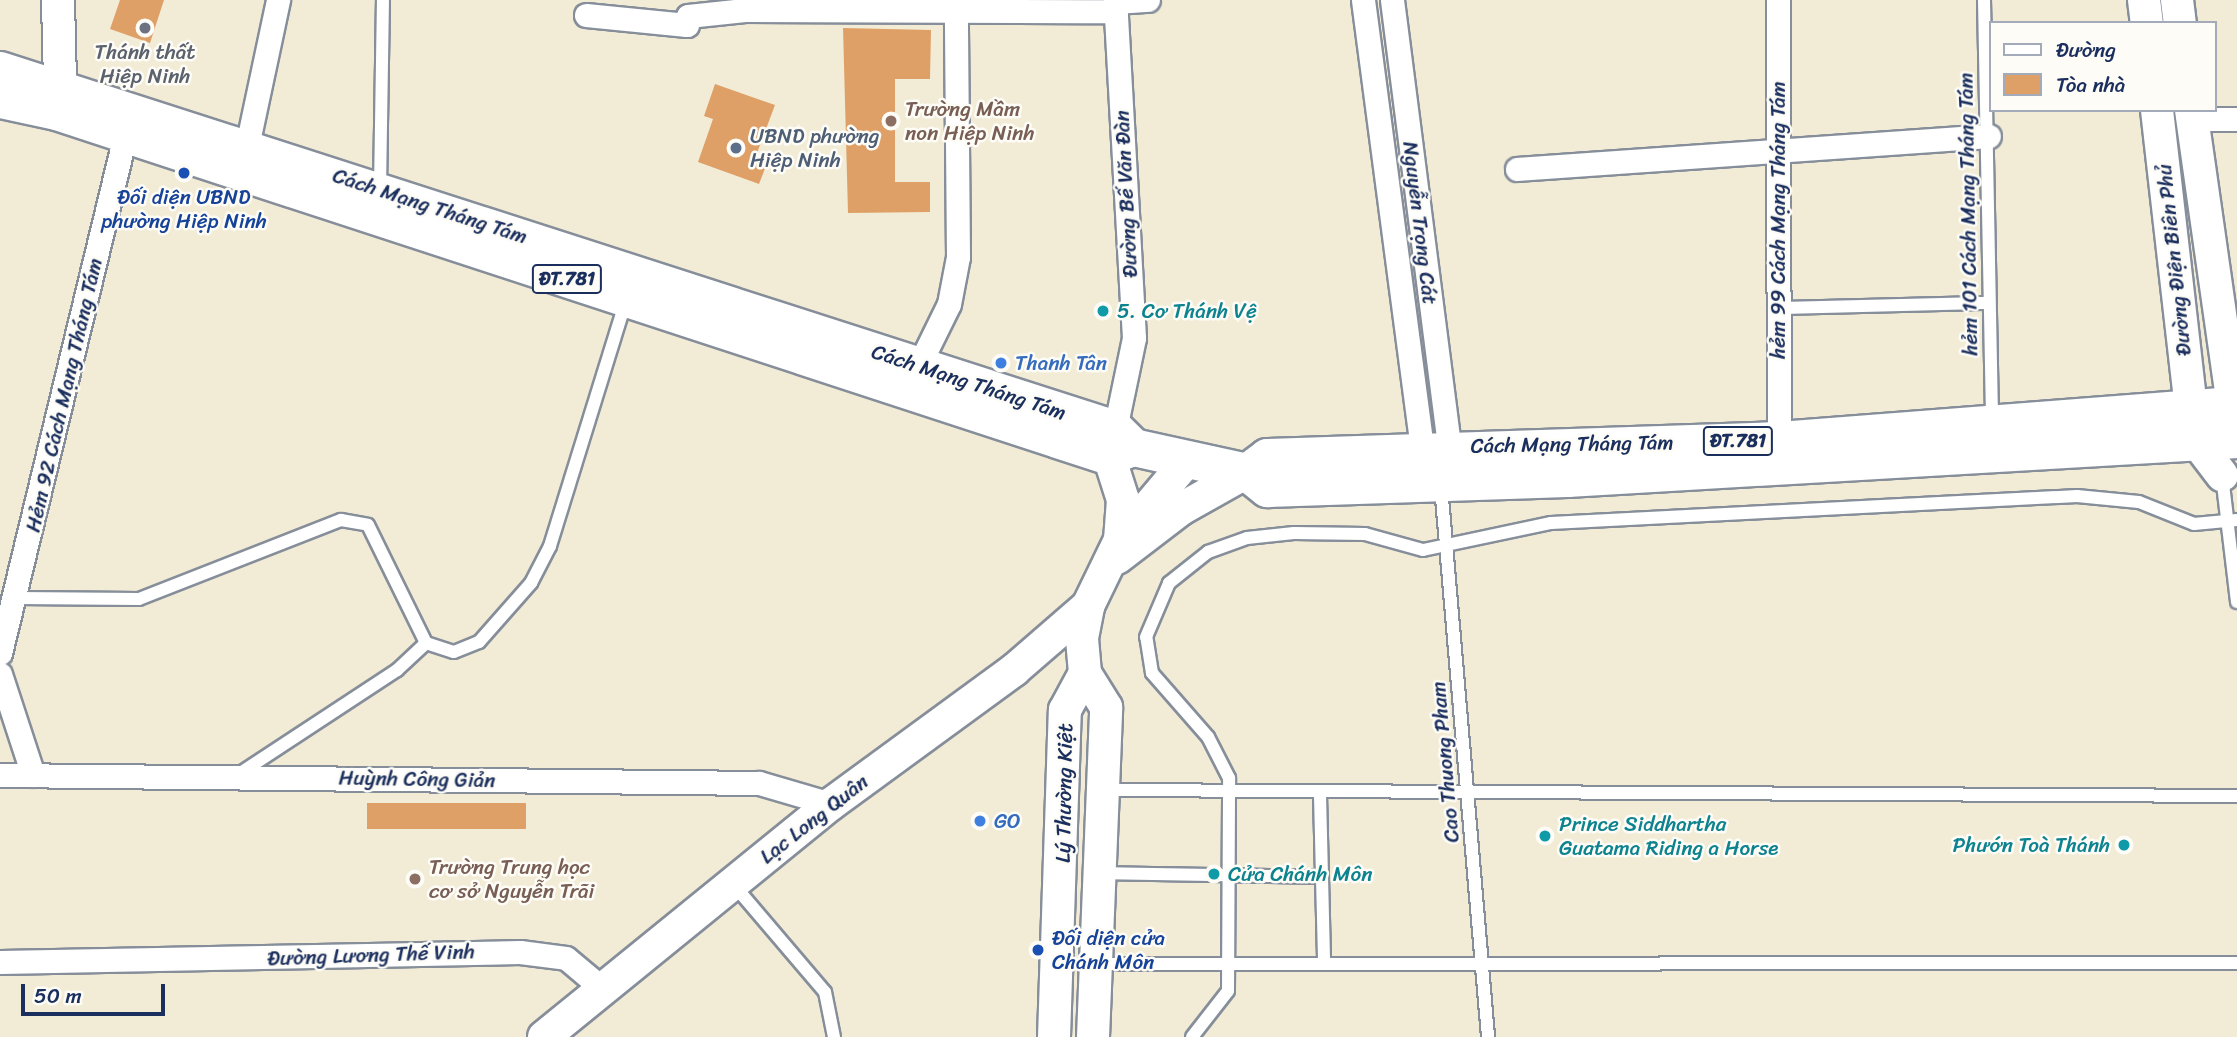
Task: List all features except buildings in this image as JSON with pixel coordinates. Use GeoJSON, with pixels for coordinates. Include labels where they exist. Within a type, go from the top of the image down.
{"type":"FeatureCollection","features":[{"type":"Feature","properties":{"kind":"main road"},"geometry":{"type":"LineString","coordinates":[[58,0],[58,97]]}},
{"type":"Feature","properties":{"kind":"main road"},"geometry":{"type":"LineString","coordinates":[[2144,0],[2147,21]]}},
{"type":"Feature","properties":{"kind":"main road"},"geometry":{"type":"LineString","coordinates":[[2177,0],[2180,21]]}},
{"type":"Feature","properties":{"kind":"main road","name":"Cách Mạng Tháng Tám"},"geometry":{"type":"LineString","coordinates":[[0,70],[58,97],[125,136],[627,298],[1185,463],[1247,472],[1267,488],[1440,484],[1566,461],[1779,440],[1992,427],[2193,426]]}},
{"type":"Feature","properties":{"kind":"main road","name":"Cách Mạng Tháng Tám"},"geometry":{"type":"LineString","coordinates":[[0,99],[58,97],[247,146],[918,367],[1119,444]]}},
{"type":"Feature","properties":{"kind":"main road","name":"Đường Điện Biên Phủ"},"geometry":{"type":"LineString","coordinates":[[2157,112],[2193,426]]}},
{"type":"Feature","properties":{"kind":"main road","name":"Đường Điện Biên Phủ"},"geometry":{"type":"LineString","coordinates":[[2191,115],[2235,422]]}},
{"type":"Feature","properties":{"kind":"main road"},"geometry":{"type":"LineString","coordinates":[[2222,475],[2235,422]]}},
{"type":"Feature","properties":{"kind":"main road","name":"Cách Mạng Tháng Tám"},"geometry":{"type":"LineString","coordinates":[[1247,472],[1266,457],[1436,447],[1566,461],[2235,422]]}},
{"type":"Feature","properties":{"kind":"main road"},"geometry":{"type":"LineString","coordinates":[[2193,426],[2222,475]]}},
{"type":"Feature","properties":{"kind":"main road"},"geometry":{"type":"LineString","coordinates":[[1113,552],[1123,500],[1119,444]]}},
{"type":"Feature","properties":{"kind":"main road"},"geometry":{"type":"LineString","coordinates":[[1436,447],[1440,484]]}},
{"type":"Feature","properties":{"kind":"main road","name":"Lạc Long Quân"},"geometry":{"type":"LineString","coordinates":[[1085,673],[1088,606],[1113,552],[1185,463]]}},
{"type":"Feature","properties":{"kind":"main road","name":"Lạc Long Quân"},"geometry":{"type":"LineString","coordinates":[[1113,552],[1247,472]]}},
{"type":"Feature","properties":{"kind":"main road","name":"Lạc Long Quân"},"geometry":{"type":"LineString","coordinates":[[544,1037],[831,804],[1014,670],[1088,606]]}},
{"type":"Feature","properties":{"kind":"main road","name":"Lý Thường Kiệt"},"geometry":{"type":"LineString","coordinates":[[1054,1037],[1065,710],[1085,673],[1106,706],[1100,964],[1093,1037]]}},
{"type":"Feature","properties":{"kind":"street"},"geometry":{"type":"LineString","coordinates":[[247,146],[278,0]]}},
{"type":"Feature","properties":{"kind":"street"},"geometry":{"type":"LineString","coordinates":[[586,15],[687,26],[688,16],[745,5],[956,11],[1116,4],[1148,0]]}},
{"type":"Feature","properties":{"kind":"street"},"geometry":{"type":"LineString","coordinates":[[1363,0],[1436,447]]}},
{"type":"Feature","properties":{"kind":"street","name":"Nguyễn Trọng Cát"},"geometry":{"type":"LineString","coordinates":[[1392,0],[1436,447]]}},
{"type":"Feature","properties":{"kind":"street","name":"hẻm 99 Cách Mạng Tháng Tám"},"geometry":{"type":"LineString","coordinates":[[1778,0],[1779,440]]}},
{"type":"Feature","properties":{"kind":"street","name":"Đường Bế Văn Đàn"},"geometry":{"type":"LineString","coordinates":[[1116,4],[1134,338],[1119,444]]}},
{"type":"Feature","properties":{"kind":"street"},"geometry":{"type":"LineString","coordinates":[[918,367],[948,304],[958,257],[956,11]]}},
{"type":"Feature","properties":{"kind":"street"},"geometry":{"type":"LineString","coordinates":[[2191,115],[2237,118]]}},
{"type":"Feature","properties":{"kind":"street","name":"Hẻm 92 Cách Mạng Tháng Tám"},"geometry":{"type":"LineString","coordinates":[[0,653],[16,597],[125,136]]}},
{"type":"Feature","properties":{"kind":"street"},"geometry":{"type":"LineString","coordinates":[[1517,169],[1778,148],[1989,136]]}},
{"type":"Feature","properties":{"kind":"street"},"geometry":{"type":"LineString","coordinates":[[0,674],[33,775]]}},
{"type":"Feature","properties":{"kind":"street","name":"Huỳnh Công Giản"},"geometry":{"type":"LineString","coordinates":[[0,775],[759,783],[831,804]]}},
{"type":"Feature","properties":{"kind":"street","name":"Đường Lương Thế Vinh"},"geometry":{"type":"LineString","coordinates":[[0,962],[529,952],[566,958],[603,989]]}},
{"type":"Feature","properties":{"kind":"lane"},"geometry":{"type":"LineString","coordinates":[[380,190],[383,0]]}},
{"type":"Feature","properties":{"kind":"lane","name":"hẻm 101 Cách Mạng Tháng Tám"},"geometry":{"type":"LineString","coordinates":[[1984,0],[1988,109]]}},
{"type":"Feature","properties":{"kind":"lane","name":"hẻm 101 Cách Mạng Tháng Tám"},"geometry":{"type":"LineString","coordinates":[[1988,112],[1986,303],[1992,427]]}},
{"type":"Feature","properties":{"kind":"lane"},"geometry":{"type":"LineString","coordinates":[[16,597],[95,603],[157,595],[352,518],[372,532],[426,643],[454,652],[479,642],[531,583],[550,546],[627,298]]}},
{"type":"Feature","properties":{"kind":"lane"},"geometry":{"type":"LineString","coordinates":[[1777,308],[1986,303]]}},
{"type":"Feature","properties":{"kind":"lane"},"geometry":{"type":"LineString","coordinates":[[2222,475],[2234,521],[2237,602]]}},
{"type":"Feature","properties":{"kind":"lane","name":"Cao Thuong Pham"},"geometry":{"type":"LineString","coordinates":[[1440,484],[1488,1037]]}},
{"type":"Feature","properties":{"kind":"lane"},"geometry":{"type":"LineString","coordinates":[[1192,1037],[1221,1005],[1228,964],[1229,792],[1224,761],[1167,695],[1146,655],[1148,619],[1169,583],[1190,562],[1247,538],[1343,532],[1423,550],[1446,548],[1551,523],[2077,496],[2138,502],[2194,524],[2234,521]]}},
{"type":"Feature","properties":{"kind":"lane"},"geometry":{"type":"LineString","coordinates":[[234,777],[397,670],[426,643]]}},
{"type":"Feature","properties":{"kind":"lane"},"geometry":{"type":"LineString","coordinates":[[1104,790],[1321,795],[2237,796]]}},
{"type":"Feature","properties":{"kind":"lane"},"geometry":{"type":"LineString","coordinates":[[1321,795],[1324,964]]}},
{"type":"Feature","properties":{"kind":"lane"},"geometry":{"type":"LineString","coordinates":[[1101,873],[1322,877]]}},
{"type":"Feature","properties":{"kind":"lane"},"geometry":{"type":"LineString","coordinates":[[733,883],[825,992],[834,1037]]}},
{"type":"Feature","properties":{"kind":"lane"},"geometry":{"type":"LineString","coordinates":[[1100,964],[1324,964],[1480,959],[2237,963]]}},
{"type":"Feature","properties":{"kind":"place","name":"Thánh thất Hiệp Ninh"},"geometry":{"type":"Point","coordinates":[145,28]}},
{"type":"Feature","properties":{"kind":"place","name":"Trường Mầm non Hiệp Ninh"},"geometry":{"type":"Point","coordinates":[891,121]}},
{"type":"Feature","properties":{"kind":"place","name":"UBND phường Hiệp Ninh"},"geometry":{"type":"Point","coordinates":[736,148]}},
{"type":"Feature","properties":{"kind":"place","name":"Đối diện UBND phường Hiệp Ninh"},"geometry":{"type":"Point","coordinates":[184,173]}},
{"type":"Feature","properties":{"kind":"place","name":"5. Cơ Thánh Vệ"},"geometry":{"type":"Point","coordinates":[1103,311]}},
{"type":"Feature","properties":{"kind":"place","name":"Thanh Tân"},"geometry":{"type":"Point","coordinates":[1001,363]}},
{"type":"Feature","properties":{"kind":"place","name":"GO"},"geometry":{"type":"Point","coordinates":[980,821]}},
{"type":"Feature","properties":{"kind":"place","name":"Prince Siddhartha Guatama Riding a Horse"},"geometry":{"type":"Point","coordinates":[1545,836]}},
{"type":"Feature","properties":{"kind":"place","name":"Phướn Toà Thánh"},"geometry":{"type":"Point","coordinates":[2124,845]}},
{"type":"Feature","properties":{"kind":"place","name":"Cửa Chánh Môn"},"geometry":{"type":"Point","coordinates":[1214,874]}},
{"type":"Feature","properties":{"kind":"place","name":"Trường Trung học cơ sở Nguyễn Trãi"},"geometry":{"type":"Point","coordinates":[415,879]}},
{"type":"Feature","properties":{"kind":"place","name":"Đối diện cửa Chánh Môn"},"geometry":{"type":"Point","coordinates":[1038,950]}}]}
